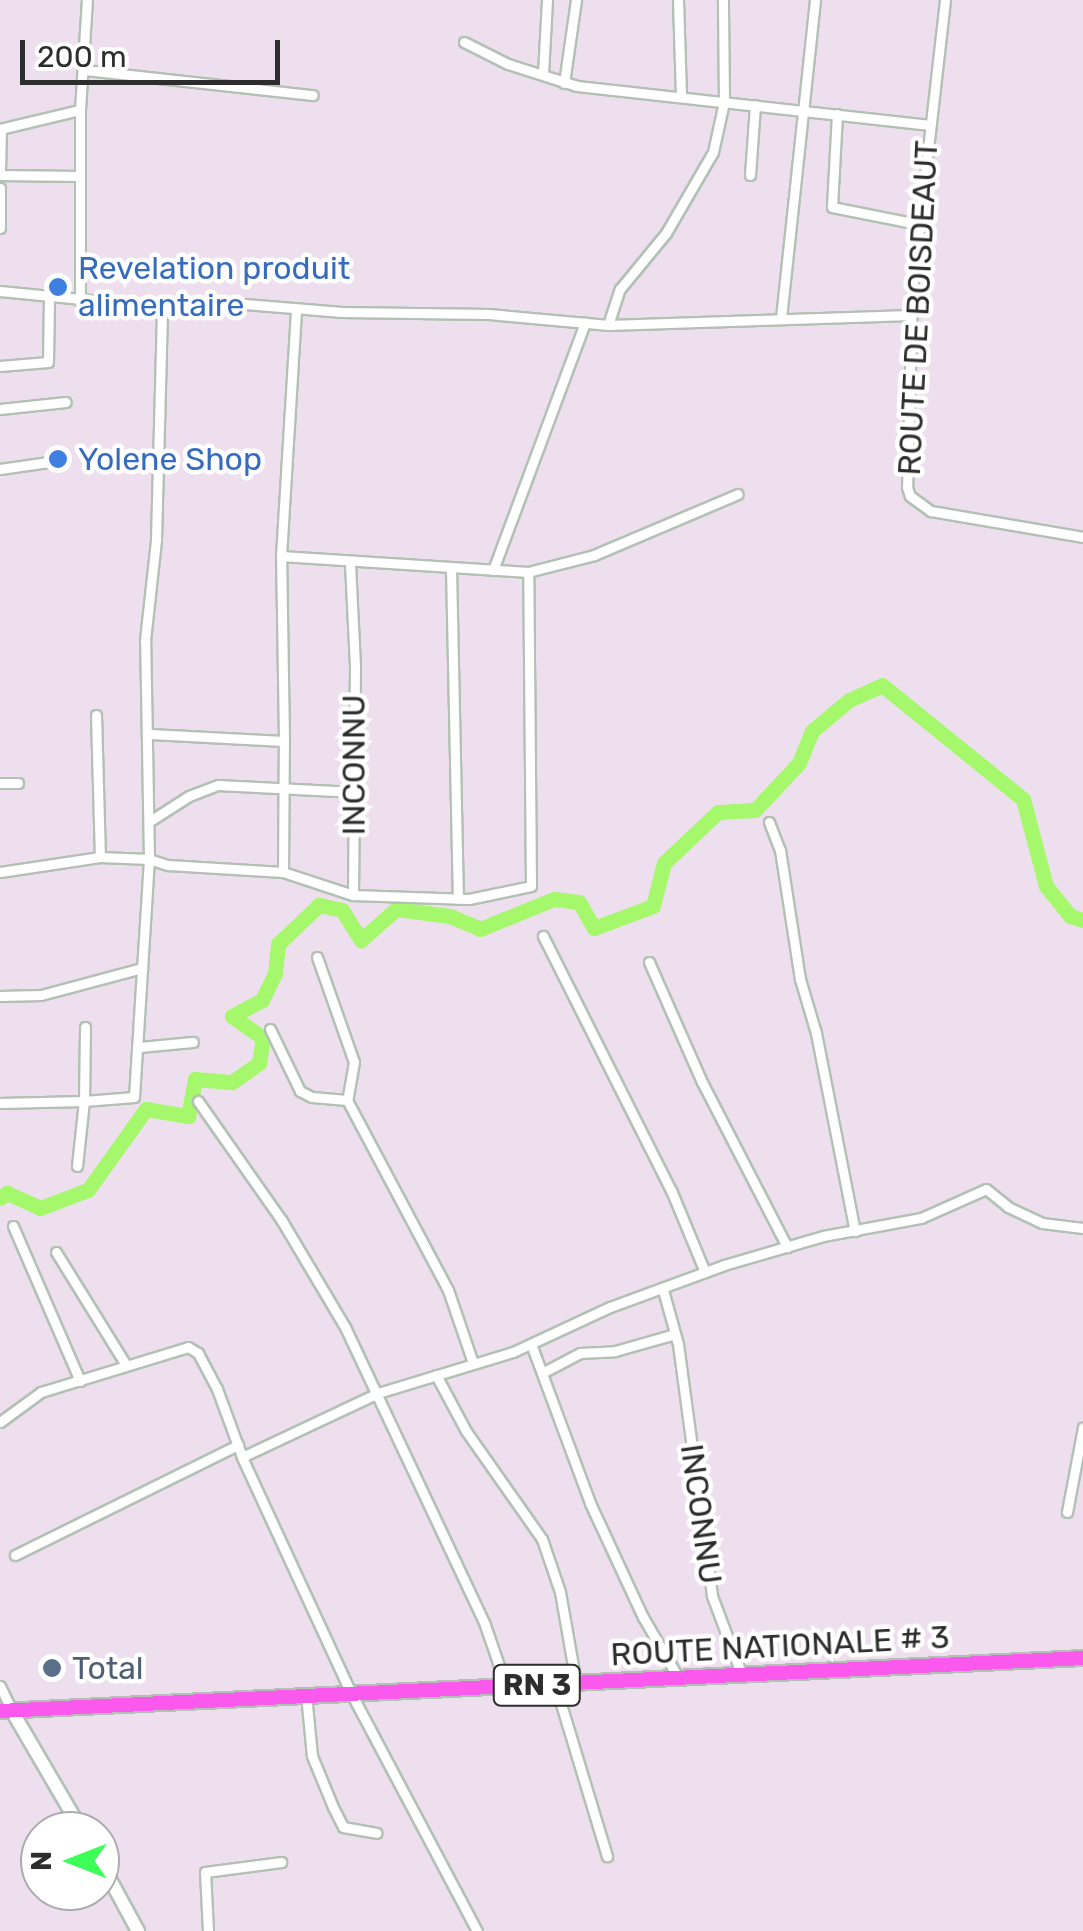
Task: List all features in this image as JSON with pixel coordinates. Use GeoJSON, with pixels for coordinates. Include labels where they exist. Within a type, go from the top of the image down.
{"type":"FeatureCollection","features":[{"type":"Feature","properties":{"kind":"main road","name":"ROUTE NATIONALE # 3"},"geometry":{"type":"LineString","coordinates":[[6,1711],[350,1690],[679,1679],[1083,1658]]}},
{"type":"Feature","properties":{"kind":"main road"},"geometry":{"type":"LineString","coordinates":[[6,1711],[69,1811]]}},
{"type":"Feature","properties":{"kind":"main road"},"geometry":{"type":"LineString","coordinates":[[120,1898],[138,1931]]}},
{"type":"Feature","properties":{"kind":"street"},"geometry":{"type":"LineString","coordinates":[[80,301],[80,110],[86,70],[87,0]]}},
{"type":"Feature","properties":{"kind":"street"},"geometry":{"type":"LineString","coordinates":[[542,74],[547,0]]}},
{"type":"Feature","properties":{"kind":"street"},"geometry":{"type":"LineString","coordinates":[[564,83],[576,0]]}},
{"type":"Feature","properties":{"kind":"street"},"geometry":{"type":"LineString","coordinates":[[678,0],[681,97]]}},
{"type":"Feature","properties":{"kind":"street"},"geometry":{"type":"LineString","coordinates":[[608,326],[620,289],[666,232],[713,152],[724,102],[723,0]]}},
{"type":"Feature","properties":{"kind":"street"},"geometry":{"type":"LineString","coordinates":[[782,318],[815,0]]}},
{"type":"Feature","properties":{"kind":"street","name":"ROUTE DE BOISDEAUT"},"geometry":{"type":"LineString","coordinates":[[945,0],[928,125],[911,316],[905,476],[910,496],[931,511],[1083,537]]}},
{"type":"Feature","properties":{"kind":"street"},"geometry":{"type":"LineString","coordinates":[[464,42],[508,64],[564,83],[928,125]]}},
{"type":"Feature","properties":{"kind":"street"},"geometry":{"type":"LineString","coordinates":[[86,70],[313,95]]}},
{"type":"Feature","properties":{"kind":"street"},"geometry":{"type":"LineString","coordinates":[[750,175],[756,106]]}},
{"type":"Feature","properties":{"kind":"street"},"geometry":{"type":"LineString","coordinates":[[80,110],[0,129],[0,174],[80,176]]}},
{"type":"Feature","properties":{"kind":"street"},"geometry":{"type":"LineString","coordinates":[[837,114],[832,207],[918,224]]}},
{"type":"Feature","properties":{"kind":"street"},"geometry":{"type":"LineString","coordinates":[[0,188],[0,228]]}},
{"type":"Feature","properties":{"kind":"street"},"geometry":{"type":"LineString","coordinates":[[0,292],[162,307],[245,304],[489,314],[608,326],[911,316]]}},
{"type":"Feature","properties":{"kind":"street"},"geometry":{"type":"LineString","coordinates":[[0,366],[48,362],[49,298]]}},
{"type":"Feature","properties":{"kind":"street"},"geometry":{"type":"LineString","coordinates":[[0,1104],[134,1097],[150,859],[146,640],[156,540],[162,307]]}},
{"type":"Feature","properties":{"kind":"street"},"geometry":{"type":"LineString","coordinates":[[283,872],[281,556],[296,308]]}},
{"type":"Feature","properties":{"kind":"street"},"geometry":{"type":"LineString","coordinates":[[493,570],[584,324]]}},
{"type":"Feature","properties":{"kind":"street"},"geometry":{"type":"LineString","coordinates":[[0,410],[66,402]]}},
{"type":"Feature","properties":{"kind":"street"},"geometry":{"type":"LineString","coordinates":[[0,469],[48,462]]}},
{"type":"Feature","properties":{"kind":"street"},"geometry":{"type":"LineString","coordinates":[[281,556],[528,572],[594,555],[738,494]]}},
{"type":"Feature","properties":{"kind":"street","name":"INCONNU"},"geometry":{"type":"LineString","coordinates":[[100,857],[150,859],[168,866],[283,872],[353,894],[350,562]]}},
{"type":"Feature","properties":{"kind":"street"},"geometry":{"type":"LineString","coordinates":[[451,568],[458,899]]}},
{"type":"Feature","properties":{"kind":"street"},"geometry":{"type":"LineString","coordinates":[[353,894],[458,899],[523,892],[534,880],[528,572]]}},
{"type":"Feature","properties":{"kind":"street"},"geometry":{"type":"LineString","coordinates":[[0,872],[100,857],[96,715]]}},
{"type":"Feature","properties":{"kind":"street"},"geometry":{"type":"LineString","coordinates":[[150,734],[284,741]]}},
{"type":"Feature","properties":{"kind":"street"},"geometry":{"type":"LineString","coordinates":[[0,783],[18,782]]}},
{"type":"Feature","properties":{"kind":"street"},"geometry":{"type":"LineString","coordinates":[[150,821],[208,787],[355,792]]}},
{"type":"Feature","properties":{"kind":"street"},"geometry":{"type":"LineString","coordinates":[[769,822],[780,850],[800,979],[816,1032],[855,1231]]}},
{"type":"Feature","properties":{"kind":"street"},"geometry":{"type":"LineString","coordinates":[[543,936],[671,1190],[705,1272]]}},
{"type":"Feature","properties":{"kind":"street"},"geometry":{"type":"LineString","coordinates":[[317,956],[354,1062],[348,1100],[448,1290],[473,1363]]}},
{"type":"Feature","properties":{"kind":"street"},"geometry":{"type":"LineString","coordinates":[[649,962],[702,1082],[787,1247]]}},
{"type":"Feature","properties":{"kind":"street"},"geometry":{"type":"LineString","coordinates":[[0,996],[42,994],[142,968]]}},
{"type":"Feature","properties":{"kind":"street"},"geometry":{"type":"LineString","coordinates":[[77,1166],[84,1102],[85,1027]]}},
{"type":"Feature","properties":{"kind":"street"},"geometry":{"type":"LineString","coordinates":[[270,1029],[300,1091],[312,1097],[348,1100]]}},
{"type":"Feature","properties":{"kind":"street"},"geometry":{"type":"LineString","coordinates":[[139,1047],[193,1042]]}},
{"type":"Feature","properties":{"kind":"street"},"geometry":{"type":"LineString","coordinates":[[198,1102],[282,1221],[378,1393],[434,1513],[506,1686]]}},
{"type":"Feature","properties":{"kind":"street"},"geometry":{"type":"LineString","coordinates":[[242,1458],[378,1393],[531,1344],[610,1307],[705,1272],[787,1247],[921,1218],[986,1189],[1008,1207],[1042,1223],[1083,1228]]}},
{"type":"Feature","properties":{"kind":"street"},"geometry":{"type":"LineString","coordinates":[[12,1226],[80,1382]]}},
{"type":"Feature","properties":{"kind":"street"},"geometry":{"type":"LineString","coordinates":[[56,1252],[126,1366]]}},
{"type":"Feature","properties":{"kind":"street","name":"INCONNU"},"geometry":{"type":"LineString","coordinates":[[663,1290],[675,1334],[707,1574],[742,1676]]}},
{"type":"Feature","properties":{"kind":"street"},"geometry":{"type":"LineString","coordinates":[[542,1373],[580,1353],[616,1351],[675,1334]]}},
{"type":"Feature","properties":{"kind":"street"},"geometry":{"type":"LineString","coordinates":[[531,1344],[590,1503],[679,1679]]}},
{"type":"Feature","properties":{"kind":"street"},"geometry":{"type":"LineString","coordinates":[[0,1422],[40,1392],[188,1347],[198,1353],[242,1458],[350,1690],[477,1931]]}},
{"type":"Feature","properties":{"kind":"street"},"geometry":{"type":"LineString","coordinates":[[436,1375],[466,1431],[542,1540],[560,1592],[576,1683]]}},
{"type":"Feature","properties":{"kind":"street"},"geometry":{"type":"LineString","coordinates":[[1067,1512],[1083,1427]]}},
{"type":"Feature","properties":{"kind":"street"},"geometry":{"type":"LineString","coordinates":[[16,1555],[238,1445]]}},
{"type":"Feature","properties":{"kind":"street"},"geometry":{"type":"LineString","coordinates":[[554,1684],[607,1856]]}},
{"type":"Feature","properties":{"kind":"street"},"geometry":{"type":"LineString","coordinates":[[0,1686],[6,1711]]}},
{"type":"Feature","properties":{"kind":"street"},"geometry":{"type":"LineString","coordinates":[[306,1694],[312,1756],[333,1808],[343,1827],[376,1833]]}},
{"type":"Feature","properties":{"kind":"street"},"geometry":{"type":"LineString","coordinates":[[208,1931],[205,1872],[281,1862]]}},
{"type":"Feature","properties":{"kind":"waterway"},"geometry":{"type":"LineString","coordinates":[[0,1198],[7,1193],[40,1208],[88,1190],[146,1109],[188,1116],[195,1079],[232,1082],[259,1063],[263,1038],[232,1016],[262,1000],[275,973],[278,944],[319,905],[342,910],[361,940],[396,909],[450,916],[480,929],[554,899],[579,902],[594,928],[653,906],[664,863],[718,812],[755,810],[799,763],[812,731],[849,700],[882,685],[1023,799],[1046,886],[1070,916],[1083,920]]}},
{"type":"Feature","properties":{"kind":"place","name":"Revelation produit alimentaire"},"geometry":{"type":"Point","coordinates":[58,287]}},
{"type":"Feature","properties":{"kind":"place","name":"Yolene Shop"},"geometry":{"type":"Point","coordinates":[58,459]}},
{"type":"Feature","properties":{"kind":"place","name":"Total"},"geometry":{"type":"Point","coordinates":[52,1668]}}]}
